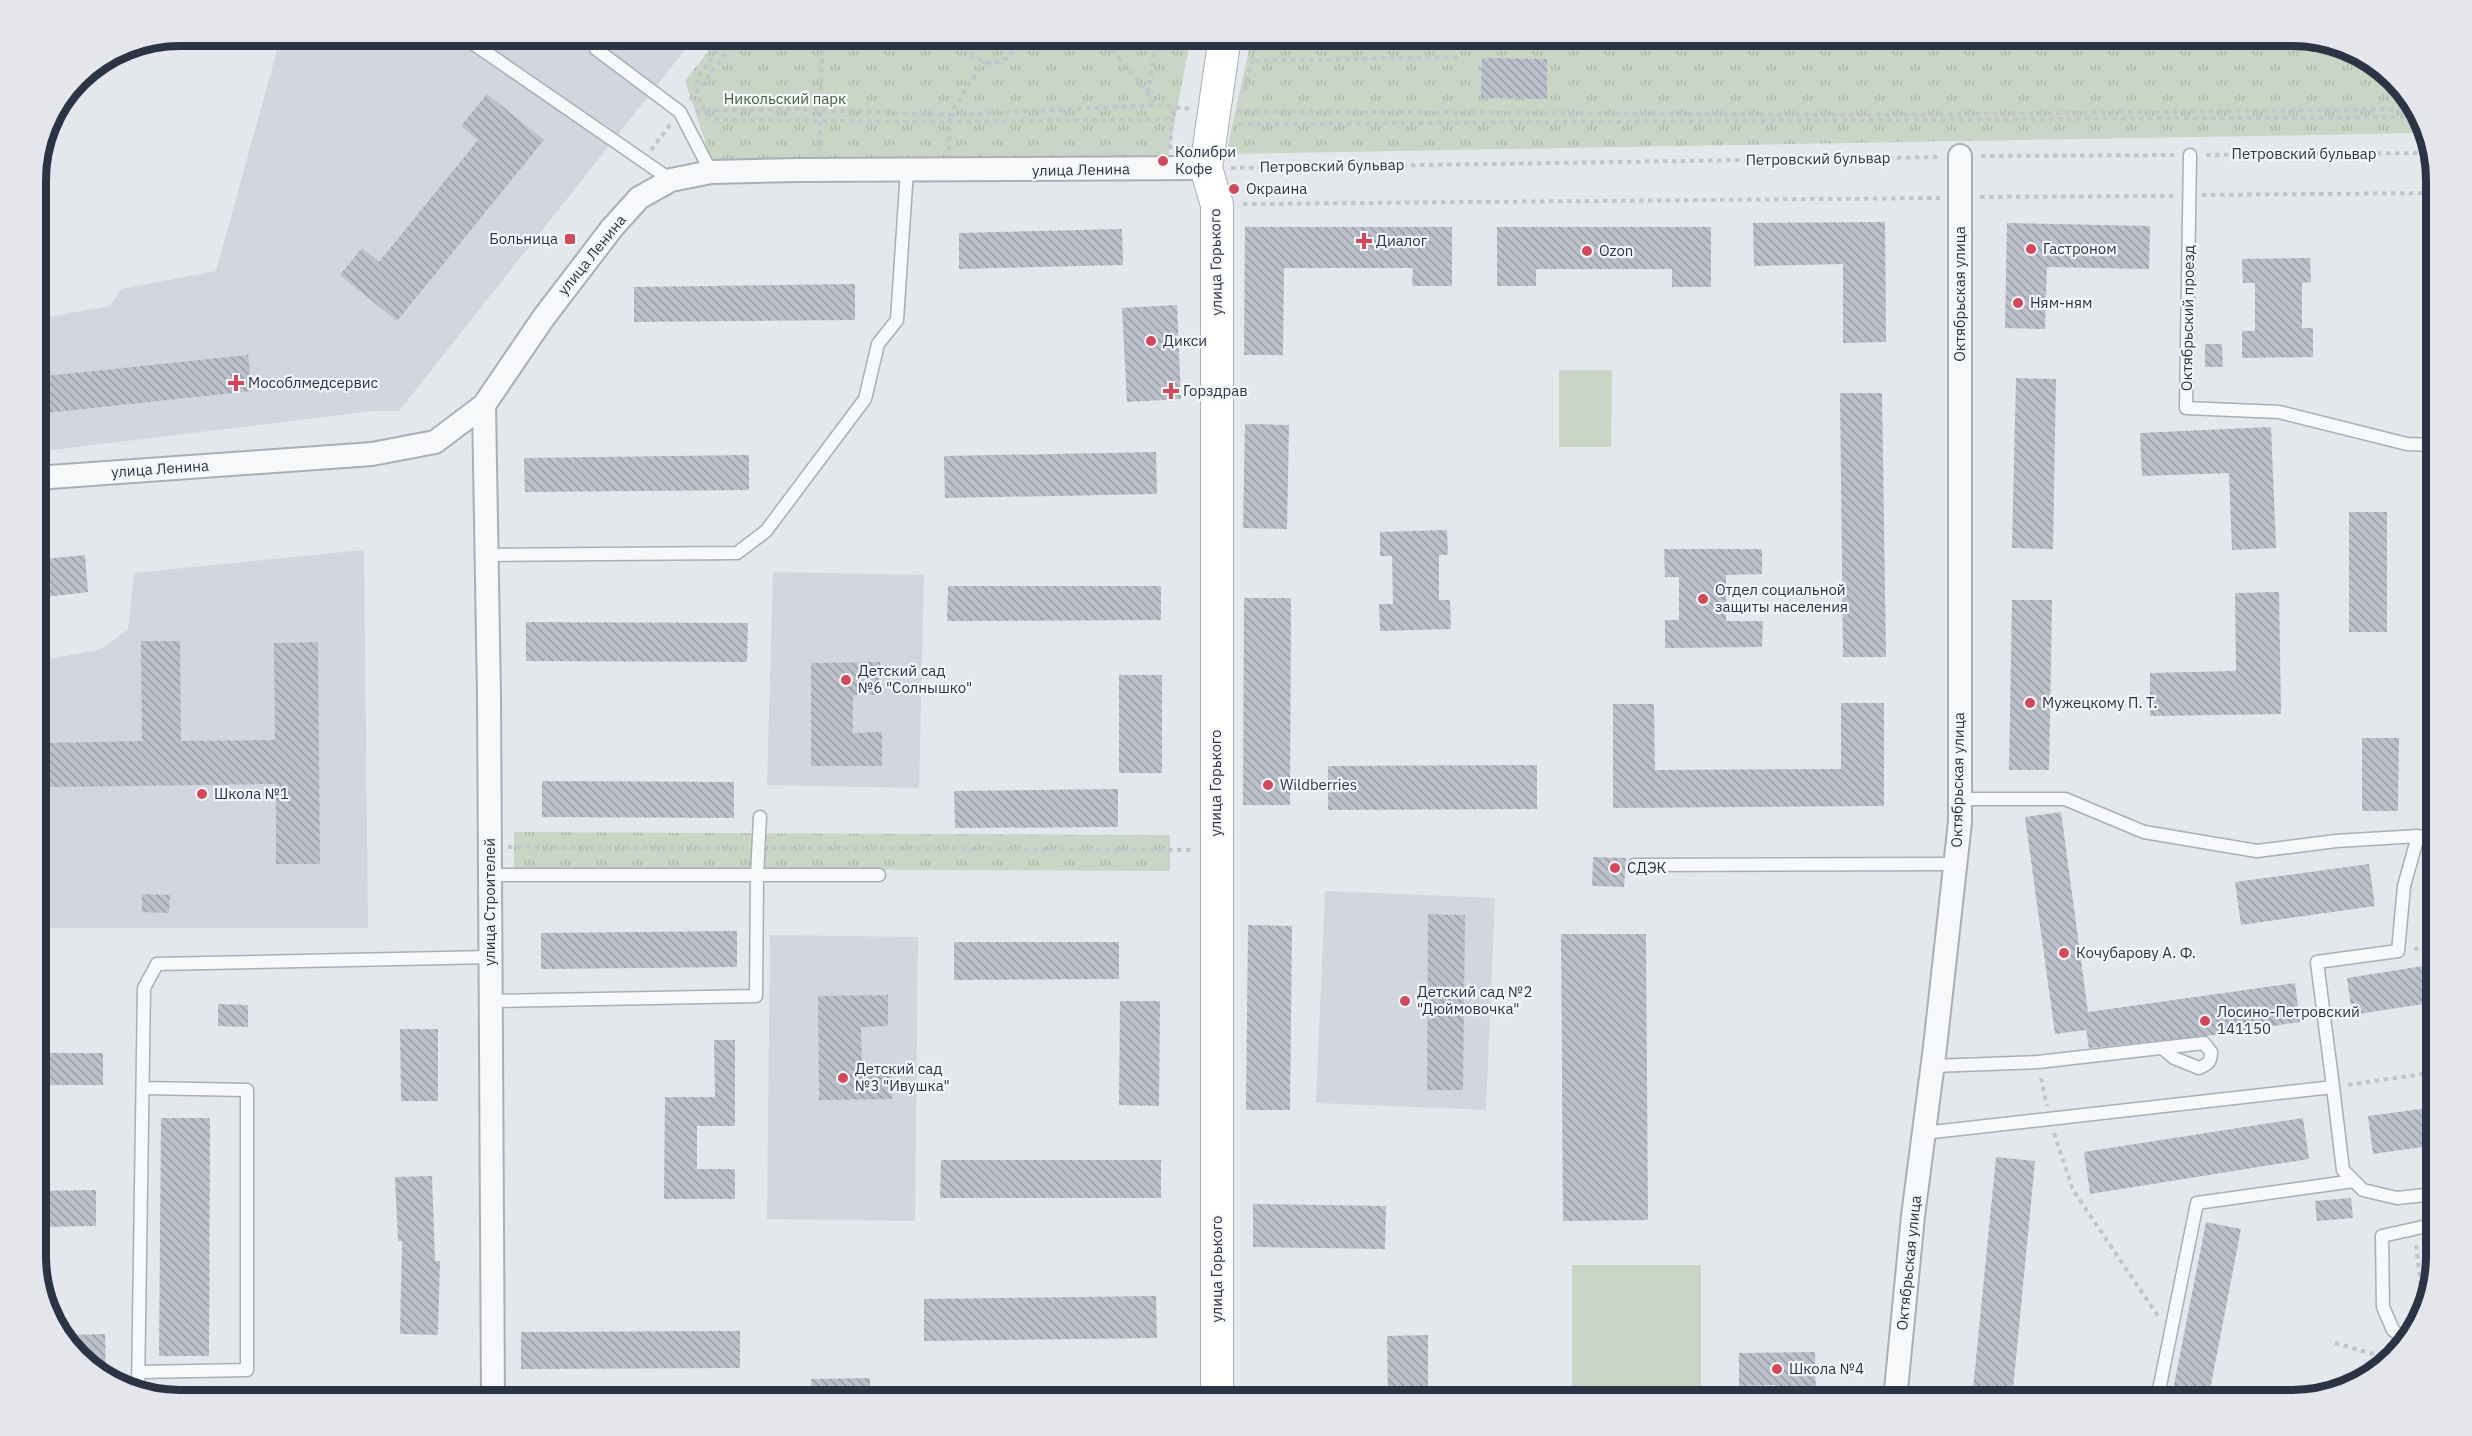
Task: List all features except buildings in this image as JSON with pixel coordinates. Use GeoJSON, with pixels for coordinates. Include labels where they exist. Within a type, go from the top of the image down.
{"type":"FeatureCollection","features":[{"type":"Feature","properties":{"kind":"street"},"geometry":{"type":"LineString","coordinates":[[1206,168],[1226,118],[1225,46]]}},
{"type":"Feature","properties":{"kind":"street","name":"Октябрьская улица"},"geometry":{"type":"LineString","coordinates":[[1896,1390],[1913,1216],[1956,864],[1960,799],[1960,156]]}},
{"type":"Feature","properties":{"kind":"street","name":"улица Ленина"},"geometry":{"type":"LineString","coordinates":[[47,477],[372,454],[435,442],[484,405],[544,317],[612,228],[639,198],[671,180],[711,172],[1206,168]]}},
{"type":"Feature","properties":{"kind":"street","name":"улица Горького"},"geometry":{"type":"LineString","coordinates":[[1206,168],[1216,205],[1217,1390]]}},
{"type":"Feature","properties":{"kind":"street","name":"улица Строителей"},"geometry":{"type":"LineString","coordinates":[[484,405],[490,846],[493,1390]]}},
{"type":"Feature","properties":{"kind":"lane"},"geometry":{"type":"LineString","coordinates":[[477,46],[671,180]]}},
{"type":"Feature","properties":{"kind":"lane"},"geometry":{"type":"LineString","coordinates":[[596,49],[680,112],[711,172]]}},
{"type":"Feature","properties":{"kind":"lane","name":"Октябрьский проезд"},"geometry":{"type":"LineString","coordinates":[[2190,155],[2186,408],[2279,412],[2407,444],[2425,445]]}},
{"type":"Feature","properties":{"kind":"lane"},"geometry":{"type":"LineString","coordinates":[[486,555],[737,553],[766,531],[865,399],[878,344],[897,320],[907,170]]}},
{"type":"Feature","properties":{"kind":"lane"},"geometry":{"type":"LineString","coordinates":[[1960,799],[2065,799],[2144,832],[2258,851],[2336,841],[2418,836],[2426,839]]}},
{"type":"Feature","properties":{"kind":"lane"},"geometry":{"type":"LineString","coordinates":[[490,1000],[756,996],[760,817]]}},
{"type":"Feature","properties":{"kind":"lane"},"geometry":{"type":"LineString","coordinates":[[2418,836],[2404,886],[2398,951],[2317,962],[2343,1170],[2363,1190],[2397,1198],[2426,1195]]}},
{"type":"Feature","properties":{"kind":"lane"},"geometry":{"type":"LineString","coordinates":[[1634,865],[1956,864]]}},
{"type":"Feature","properties":{"kind":"lane"},"geometry":{"type":"LineString","coordinates":[[490,875],[879,875]]}},
{"type":"Feature","properties":{"kind":"lane"},"geometry":{"type":"LineString","coordinates":[[138,1382],[144,988],[157,964],[490,957]]}},
{"type":"Feature","properties":{"kind":"lane"},"geometry":{"type":"LineString","coordinates":[[1933,1066],[2038,1062],[2162,1047]]}},
{"type":"Feature","properties":{"kind":"lane"},"geometry":{"type":"LineString","coordinates":[[139,1372],[247,1370],[247,1090],[143,1088]]}},
{"type":"Feature","properties":{"kind":"lane"},"geometry":{"type":"LineString","coordinates":[[1924,1133],[2333,1088]]}},
{"type":"Feature","properties":{"kind":"lane"},"geometry":{"type":"LineString","coordinates":[[2159,1390],[2197,1203],[2354,1181]]}},
{"type":"Feature","properties":{"kind":"lane"},"geometry":{"type":"LineString","coordinates":[[2399,1335],[2393,1330],[2383,1307],[2382,1236],[2426,1226]]}},
{"type":"Feature","properties":{"kind":"path"},"geometry":{"type":"LineString","coordinates":[[720,46],[697,78],[696,91],[704,111],[719,120],[949,122],[1172,119]]}},
{"type":"Feature","properties":{"kind":"path"},"geometry":{"type":"LineString","coordinates":[[642,161],[731,46]]}},
{"type":"Feature","properties":{"kind":"path"},"geometry":{"type":"LineString","coordinates":[[971,46],[974,56],[991,64],[1010,58],[1014,46]]}},
{"type":"Feature","properties":{"kind":"path"},"geometry":{"type":"LineString","coordinates":[[1109,46],[1157,105]]}},
{"type":"Feature","properties":{"kind":"path"},"geometry":{"type":"LineString","coordinates":[[1148,93],[1155,46]]}},
{"type":"Feature","properties":{"kind":"path"},"geometry":{"type":"LineString","coordinates":[[1254,46],[1252,61],[1460,57]]}},
{"type":"Feature","properties":{"kind":"path"},"geometry":{"type":"LineString","coordinates":[[817,47],[822,53],[820,110]]}},
{"type":"Feature","properties":{"kind":"path"},"geometry":{"type":"LineString","coordinates":[[949,157],[950,114],[984,61]]}},
{"type":"Feature","properties":{"kind":"path"},"geometry":{"type":"LineString","coordinates":[[680,112],[820,110],[950,114],[1157,105],[1226,118],[2410,117]]}},
{"type":"Feature","properties":{"kind":"path"},"geometry":{"type":"LineString","coordinates":[[1226,118],[2405,109]]}},
{"type":"Feature","properties":{"kind":"path","name":"Петровский бульвар"},"geometry":{"type":"LineString","coordinates":[[1206,168],[1960,156],[2422,153]]}},
{"type":"Feature","properties":{"kind":"path"},"geometry":{"type":"LineString","coordinates":[[1216,205],[2425,193]]}},
{"type":"Feature","properties":{"kind":"path"},"geometry":{"type":"LineString","coordinates":[[490,846],[1216,850]]}},
{"type":"Feature","properties":{"kind":"path"},"geometry":{"type":"LineString","coordinates":[[2398,951],[2426,947]]}},
{"type":"Feature","properties":{"kind":"path"},"geometry":{"type":"LineString","coordinates":[[2038,1062],[2049,1119],[2073,1190],[2170,1334]]}},
{"type":"Feature","properties":{"kind":"path"},"geometry":{"type":"LineString","coordinates":[[2333,1088],[2424,1074]]}},
{"type":"Feature","properties":{"kind":"path"},"geometry":{"type":"LineString","coordinates":[[2421,1289],[2415,1243],[2426,1241]]}},
{"type":"Feature","properties":{"kind":"path"},"geometry":{"type":"LineString","coordinates":[[2335,1343],[2380,1356]]}},
{"type":"Feature","properties":{"kind":"shaded area"},"geometry":{"type":"Polygon","coordinates":[[[278,46],[688,46],[399,411],[374,411],[47,451],[47,317],[110,306],[121,289],[216,271],[278,46]]]}},
{"type":"Feature","properties":{"kind":"shaded area","name":"Школа №1"},"geometry":{"type":"Polygon","coordinates":[[[364,550],[368,928],[47,928],[47,659],[99,650],[128,630],[134,573],[364,550]]]}},
{"type":"Feature","properties":{"kind":"shaded area","name":"Детский сад №6 \"Солнышко\""},"geometry":{"type":"Polygon","coordinates":[[[773,572],[924,575],[919,788],[767,785],[773,572]]]}},
{"type":"Feature","properties":{"kind":"shaded area","name":"Детский сад №2 \"Дюймовочка\""},"geometry":{"type":"Polygon","coordinates":[[[1325,891],[1495,898],[1486,1110],[1316,1103],[1325,891]]]}},
{"type":"Feature","properties":{"kind":"shaded area","name":"Детский сад №3 \"Ивушка\""},"geometry":{"type":"Polygon","coordinates":[[[770,935],[918,937],[915,1221],[767,1219],[770,935]]]}},
{"type":"Feature","properties":{"kind":"green space","name":"Никольский парк"},"geometry":{"type":"Polygon","coordinates":[[[712,46],[1189,46],[1168,156],[713,165],[685,81],[712,46]]]}},
{"type":"Feature","properties":{"kind":"green space"},"geometry":{"type":"Polygon","coordinates":[[[1721,46],[2291,46],[2326,51],[2366,69],[2392,92],[2403,106],[2416,133],[1226,154],[1249,50],[1721,46]]]}},
{"type":"Feature","properties":{"kind":"green space"},"geometry":{"type":"Polygon","coordinates":[[[1559,370],[1612,370],[1611,447],[1559,447],[1559,370]]]}},
{"type":"Feature","properties":{"kind":"green space"},"geometry":{"type":"Polygon","coordinates":[[[514,832],[1170,835],[1170,871],[514,868],[514,832]]]}},
{"type":"Feature","properties":{"kind":"green space"},"geometry":{"type":"Polygon","coordinates":[[[1572,1265],[1701,1265],[1701,1390],[1572,1390],[1572,1265]]]}},
{"type":"Feature","properties":{"kind":"place","name":"Колибри Кофе"},"geometry":{"type":"Point","coordinates":[1163,161]}},
{"type":"Feature","properties":{"kind":"place","name":"Окраина"},"geometry":{"type":"Point","coordinates":[1234,189]}},
{"type":"Feature","properties":{"kind":"place","name":"Больница"},"geometry":{"type":"Point","coordinates":[570,239]}},
{"type":"Feature","properties":{"kind":"place","name":"Диалог"},"geometry":{"type":"Point","coordinates":[1364,241]}},
{"type":"Feature","properties":{"kind":"place","name":"Гастроном"},"geometry":{"type":"Point","coordinates":[2031,249]}},
{"type":"Feature","properties":{"kind":"place","name":"Ozon"},"geometry":{"type":"Point","coordinates":[1587,251]}},
{"type":"Feature","properties":{"kind":"place","name":"Ням-ням"},"geometry":{"type":"Point","coordinates":[2018,303]}},
{"type":"Feature","properties":{"kind":"place","name":"Дикси"},"geometry":{"type":"Point","coordinates":[1151,341]}},
{"type":"Feature","properties":{"kind":"place","name":"Мособлмедсервис"},"geometry":{"type":"Point","coordinates":[236,383]}},
{"type":"Feature","properties":{"kind":"place","name":"Горздрав"},"geometry":{"type":"Point","coordinates":[1171,391]}},
{"type":"Feature","properties":{"kind":"place","name":"Отдел социальной защиты населения"},"geometry":{"type":"Point","coordinates":[1703,599]}},
{"type":"Feature","properties":{"kind":"place","name":"Детский сад №6 \"Солнышко\""},"geometry":{"type":"Point","coordinates":[846,680]}},
{"type":"Feature","properties":{"kind":"place","name":"Мужецкому П. Т."},"geometry":{"type":"Point","coordinates":[2030,703]}},
{"type":"Feature","properties":{"kind":"place","name":"Wildberries"},"geometry":{"type":"Point","coordinates":[1268,785]}},
{"type":"Feature","properties":{"kind":"place","name":"Школа №1"},"geometry":{"type":"Point","coordinates":[202,794]}},
{"type":"Feature","properties":{"kind":"place","name":"СДЭК"},"geometry":{"type":"Point","coordinates":[1615,868]}},
{"type":"Feature","properties":{"kind":"place","name":"Кочубарову А. Ф."},"geometry":{"type":"Point","coordinates":[2064,953]}},
{"type":"Feature","properties":{"kind":"place","name":"Детский сад №2 \"Дюймовочка\""},"geometry":{"type":"Point","coordinates":[1405,1001]}},
{"type":"Feature","properties":{"kind":"place","name":"Лосино-Петровский 141150"},"geometry":{"type":"Point","coordinates":[2205,1021]}},
{"type":"Feature","properties":{"kind":"place","name":"Детский сад №3 \"Ивушка\""},"geometry":{"type":"Point","coordinates":[843,1078]}},
{"type":"Feature","properties":{"kind":"place","name":"Школа №4"},"geometry":{"type":"Point","coordinates":[1777,1369]}}]}
